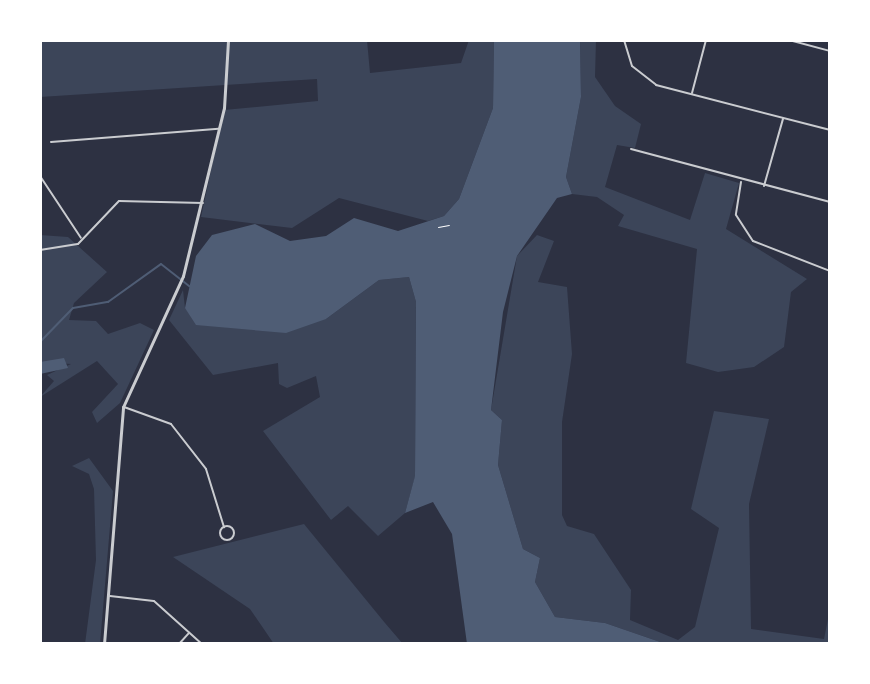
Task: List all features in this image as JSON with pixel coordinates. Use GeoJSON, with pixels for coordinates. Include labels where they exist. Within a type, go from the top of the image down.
{"type":"FeatureCollection","features":[{"type":"Feature","properties":{"kind":"street"},"geometry":{"type":"LineString","coordinates":[[104,644],[123,407],[182,280],[220,129],[228,40]]}},
{"type":"Feature","properties":{"kind":"street"},"geometry":{"type":"LineString","coordinates":[[691,95],[706,40]]}},
{"type":"Feature","properties":{"kind":"street"},"geometry":{"type":"LineString","coordinates":[[789,40],[830,51]]}},
{"type":"Feature","properties":{"kind":"street"},"geometry":{"type":"LineString","coordinates":[[624,41],[643,77],[691,95],[830,130]]}},
{"type":"Feature","properties":{"kind":"street"},"geometry":{"type":"LineString","coordinates":[[764,187],[784,118]]}},
{"type":"Feature","properties":{"kind":"street"},"geometry":{"type":"LineString","coordinates":[[51,142],[220,129]]}},
{"type":"Feature","properties":{"kind":"street"},"geometry":{"type":"LineString","coordinates":[[631,149],[741,181],[830,202]]}},
{"type":"Feature","properties":{"kind":"street"},"geometry":{"type":"LineString","coordinates":[[40,176],[82,239]]}},
{"type":"Feature","properties":{"kind":"street"},"geometry":{"type":"LineString","coordinates":[[741,181],[736,215],[747,236],[830,271]]}},
{"type":"Feature","properties":{"kind":"street"},"geometry":{"type":"LineString","coordinates":[[40,250],[82,239],[119,201],[203,203]]}},
{"type":"Feature","properties":{"kind":"street"},"geometry":{"type":"LineString","coordinates":[[123,407],[171,424],[206,469],[224,527]]}},
{"type":"Feature","properties":{"kind":"street"},"geometry":{"type":"LineString","coordinates":[[109,596],[154,601],[202,644]]}},
{"type":"Feature","properties":{"kind":"street"},"geometry":{"type":"LineString","coordinates":[[179,644],[189,632]]}},
{"type":"Feature","properties":{"kind":"path"},"geometry":{"type":"LineString","coordinates":[[440,217],[443,226]]}},
{"type":"Feature","properties":{"kind":"shaded area"},"geometry":{"type":"Polygon","coordinates":[[[40,40],[367,40],[370,73],[461,63],[469,40],[494,40],[493,108],[459,199],[444,216],[428,221],[339,198],[292,228],[201,217],[224,110],[318,101],[317,79],[40,97],[40,40]]]}},
{"type":"Feature","properties":{"kind":"shaded area"},"geometry":{"type":"Polygon","coordinates":[[[494,40],[580,40],[581,97],[566,177],[572,194],[557,198],[517,256],[503,312],[491,410],[502,420],[498,465],[523,549],[540,558],[535,582],[555,617],[605,623],[666,644],[467,644],[452,534],[433,502],[405,513],[415,476],[416,302],[409,277],[379,280],[326,319],[286,333],[196,325],[185,308],[196,256],[212,235],[255,224],[290,241],[326,236],[354,218],[398,231],[444,216],[459,199],[493,108],[494,40]]]}},
{"type":"Feature","properties":{"kind":"shaded area"},"geometry":{"type":"Polygon","coordinates":[[[580,40],[596,40],[595,77],[615,106],[641,124],[635,148],[617,145],[605,187],[690,220],[705,173],[739,183],[726,229],[807,279],[791,292],[784,347],[754,367],[718,372],[686,363],[697,249],[618,226],[624,215],[597,197],[572,194],[566,177],[581,97],[580,40]]]}},
{"type":"Feature","properties":{"kind":"shaded area"},"geometry":{"type":"Polygon","coordinates":[[[40,235],[68,237],[107,272],[74,303],[69,320],[96,321],[108,334],[140,323],[154,330],[120,403],[97,423],[92,412],[118,384],[97,361],[40,397],[54,381],[47,375],[71,364],[40,362],[40,235]]]}},
{"type":"Feature","properties":{"kind":"shaded area"},"geometry":{"type":"Polygon","coordinates":[[[537,235],[554,241],[538,282],[567,287],[572,354],[562,422],[562,515],[567,526],[594,534],[631,590],[630,620],[678,640],[695,627],[719,528],[691,509],[714,411],[769,419],[749,504],[751,629],[824,639],[830,609],[830,644],[666,644],[605,623],[555,617],[535,582],[540,558],[523,549],[498,465],[502,420],[491,410],[517,256],[537,235]]]}},
{"type":"Feature","properties":{"kind":"shaded area"},"geometry":{"type":"Polygon","coordinates":[[[409,277],[416,302],[415,477],[405,513],[378,536],[348,506],[331,520],[263,431],[320,397],[316,376],[287,388],[279,384],[278,363],[213,375],[169,320],[183,290],[185,308],[326,319],[379,280],[409,277]]]}},
{"type":"Feature","properties":{"kind":"shaded area"},"geometry":{"type":"Polygon","coordinates":[[[64,358],[68,368],[40,374],[40,362],[64,358]]]}},
{"type":"Feature","properties":{"kind":"shaded area"},"geometry":{"type":"Polygon","coordinates":[[[89,458],[113,491],[100,644],[85,644],[96,560],[94,489],[89,474],[72,466],[89,458]]]}},
{"type":"Feature","properties":{"kind":"shaded area"},"geometry":{"type":"Polygon","coordinates":[[[304,524],[403,644],[274,644],[250,609],[173,557],[304,524]]]}},
{"type":"Feature","properties":{"kind":"waterway"},"geometry":{"type":"LineString","coordinates":[[40,342],[73,308],[108,302],[161,264],[189,286]]}}]}
